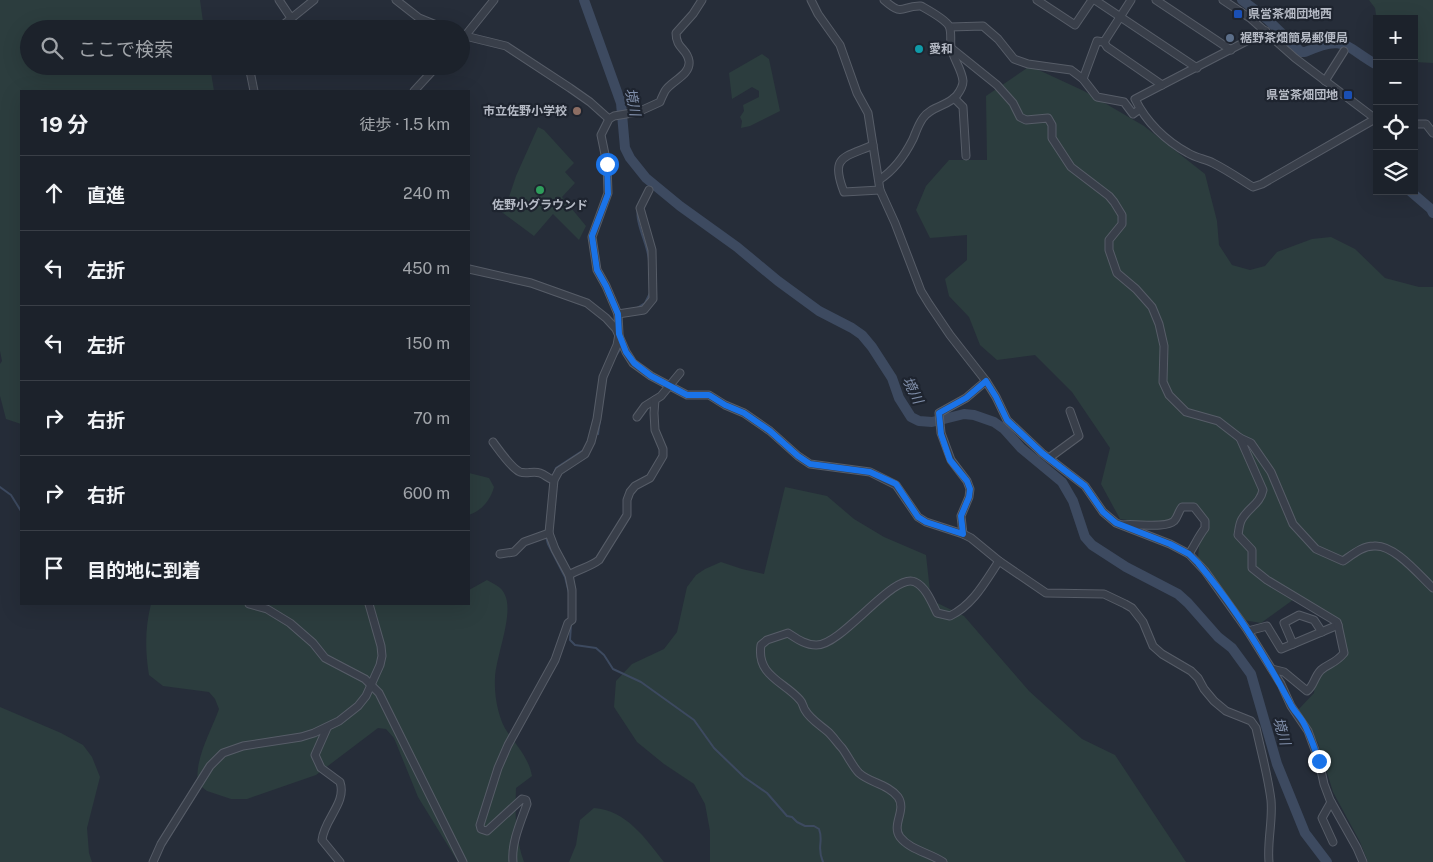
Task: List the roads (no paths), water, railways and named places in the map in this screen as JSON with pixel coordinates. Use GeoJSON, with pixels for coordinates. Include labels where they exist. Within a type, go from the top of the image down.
{"type":"FeatureCollection","features":[{"type":"Feature","properties":{"kind":"street"},"geometry":{"type":"LineString","coordinates":[[279,0],[291,18]]}},
{"type":"Feature","properties":{"kind":"street"},"geometry":{"type":"LineString","coordinates":[[289,20],[314,0]]}},
{"type":"Feature","properties":{"kind":"street"},"geometry":{"type":"LineString","coordinates":[[396,0],[425,20]]}},
{"type":"Feature","properties":{"kind":"street"},"geometry":{"type":"LineString","coordinates":[[470,29],[494,0]]}},
{"type":"Feature","properties":{"kind":"street"},"geometry":{"type":"LineString","coordinates":[[513,862],[515,840],[527,804],[526,800],[522,799],[487,831],[481,829],[480,825],[498,768],[555,660],[570,621],[572,590],[569,576],[547,534],[553,480],[559,471],[585,454],[591,442],[597,419],[602,377],[617,345],[619,334],[618,314],[597,270],[592,236],[608,194],[607,164],[601,135],[612,118],[632,113],[660,102],[665,90],[687,70],[689,62],[686,54],[676,41],[676,33],[693,14],[702,0]]}},
{"type":"Feature","properties":{"kind":"street"},"geometry":{"type":"LineString","coordinates":[[812,0],[818,14],[840,45],[857,93],[868,113],[880,190],[921,291],[950,335],[986,381],[1007,420],[1049,458],[1085,486],[1103,512],[1116,523],[1170,544],[1189,554],[1205,571],[1248,630],[1272,669],[1291,706],[1308,731],[1331,802],[1363,862]]}},
{"type":"Feature","properties":{"kind":"street"},"geometry":{"type":"LineString","coordinates":[[879,180],[888,174],[898,163],[913,140],[919,124],[925,115],[954,98],[963,83],[951,48],[950,28],[947,23],[921,6],[899,10],[894,9],[884,0]]}},
{"type":"Feature","properties":{"kind":"street"},"geometry":{"type":"LineString","coordinates":[[1037,0],[1074,25],[1094,0],[1121,16],[1197,68]]}},
{"type":"Feature","properties":{"kind":"street"},"geometry":{"type":"LineString","coordinates":[[1104,42],[1131,0]]}},
{"type":"Feature","properties":{"kind":"street"},"geometry":{"type":"LineString","coordinates":[[1156,0],[1231,50]]}},
{"type":"Feature","properties":{"kind":"street"},"geometry":{"type":"LineString","coordinates":[[1223,0],[1250,18],[1296,58],[1373,118]]}},
{"type":"Feature","properties":{"kind":"street"},"geometry":{"type":"LineString","coordinates":[[950,28],[983,26],[998,39],[1014,59],[1028,64],[1071,70],[1083,79],[1097,97],[1124,102],[1133,114],[1140,109]]}},
{"type":"Feature","properties":{"kind":"street"},"geometry":{"type":"LineString","coordinates":[[1266,31],[1134,99],[1155,129],[1178,147],[1213,163],[1253,187],[1262,184],[1373,122]]}},
{"type":"Feature","properties":{"kind":"street"},"geometry":{"type":"LineString","coordinates":[[470,38],[506,46],[612,118]]}},
{"type":"Feature","properties":{"kind":"street"},"geometry":{"type":"LineString","coordinates":[[1083,79],[1097,41],[1104,42]]}},
{"type":"Feature","properties":{"kind":"street"},"geometry":{"type":"LineString","coordinates":[[1104,42],[1107,47],[1162,86]]}},
{"type":"Feature","properties":{"kind":"street"},"geometry":{"type":"LineString","coordinates":[[951,48],[997,84],[1013,103],[1020,117],[1026,120],[1048,118],[1052,125],[1052,138],[1071,167],[1114,202],[1122,215],[1122,224],[1109,240],[1109,250],[1116,273],[1136,289],[1152,307],[1159,324],[1164,346],[1162,364],[1164,382],[1169,396],[1186,412],[1218,421],[1240,438],[1251,443],[1271,472],[1293,524],[1316,549],[1343,561],[1364,548],[1375,545],[1391,551],[1404,560],[1433,588]]}},
{"type":"Feature","properties":{"kind":"street"},"geometry":{"type":"LineString","coordinates":[[1325,81],[1344,51]]}},
{"type":"Feature","properties":{"kind":"street"},"geometry":{"type":"LineString","coordinates":[[251,75],[254,90]]}},
{"type":"Feature","properties":{"kind":"street"},"geometry":{"type":"LineString","coordinates":[[415,90],[429,75]]}},
{"type":"Feature","properties":{"kind":"street"},"geometry":{"type":"LineString","coordinates":[[954,98],[963,107],[966,156]]}},
{"type":"Feature","properties":{"kind":"street"},"geometry":{"type":"LineString","coordinates":[[1418,124],[1426,124],[1433,133]]}},
{"type":"Feature","properties":{"kind":"street"},"geometry":{"type":"LineString","coordinates":[[873,145],[846,157],[840,162],[838,174],[844,192],[880,190]]}},
{"type":"Feature","properties":{"kind":"street"},"geometry":{"type":"LineString","coordinates":[[618,314],[644,310],[653,299],[652,250],[640,208],[649,190]]}},
{"type":"Feature","properties":{"kind":"street"},"geometry":{"type":"LineString","coordinates":[[470,269],[531,283],[587,303],[606,318],[619,334],[626,352],[634,363],[651,376],[687,395],[709,395],[725,405],[744,413],[770,431],[810,464],[870,472],[896,484],[918,517],[926,522],[963,534],[1046,593],[1104,594],[1132,608],[1143,622],[1153,646],[1162,654],[1191,671],[1214,701],[1226,711],[1251,721],[1256,728],[1271,799],[1272,816],[1268,854],[1269,862]]}},
{"type":"Feature","properties":{"kind":"street"},"geometry":{"type":"LineString","coordinates":[[637,417],[646,406],[661,396],[680,373]]}},
{"type":"Feature","properties":{"kind":"street"},"geometry":{"type":"LineString","coordinates":[[963,534],[961,516],[969,497],[970,489],[967,481],[950,460],[941,434],[938,417],[939,413],[966,398],[986,381]]}},
{"type":"Feature","properties":{"kind":"street"},"geometry":{"type":"LineString","coordinates":[[569,576],[599,560],[627,515],[626,500],[630,492],[635,486],[650,478],[663,456],[663,449],[655,430],[655,400]]}},
{"type":"Feature","properties":{"kind":"street"},"geometry":{"type":"LineString","coordinates":[[1049,458],[1079,436],[1070,411]]}},
{"type":"Feature","properties":{"kind":"street"},"geometry":{"type":"LineString","coordinates":[[1240,438],[1263,490],[1261,499],[1240,521],[1238,535],[1252,550],[1252,568],[1266,580],[1337,622],[1344,653],[1337,662],[1322,669],[1315,677],[1311,688],[1307,691],[1284,672],[1272,669]]}},
{"type":"Feature","properties":{"kind":"street"},"geometry":{"type":"LineString","coordinates":[[493,442],[518,470],[542,474],[553,480]]}},
{"type":"Feature","properties":{"kind":"street"},"geometry":{"type":"LineString","coordinates":[[1122,525],[1160,526],[1169,524],[1176,519],[1182,508],[1194,507],[1205,521],[1205,528],[1189,554]]}},
{"type":"Feature","properties":{"kind":"street"},"geometry":{"type":"LineString","coordinates":[[500,554],[514,552],[524,542],[547,534]]}},
{"type":"Feature","properties":{"kind":"street"},"geometry":{"type":"LineString","coordinates":[[942,862],[933,855],[907,843],[900,836],[897,829],[901,804],[898,797],[882,784],[860,773],[829,732],[804,710],[802,702],[784,684],[777,682],[761,660],[761,645],[767,640],[788,633],[801,642],[817,646],[832,639],[852,624],[896,586],[909,581],[914,582],[927,594],[937,613],[950,616],[960,611],[973,599],[999,561]]}},
{"type":"Feature","properties":{"kind":"street"},"geometry":{"type":"LineString","coordinates":[[253,605],[267,609],[290,624],[313,643],[325,658],[365,679],[379,693],[464,862]]}},
{"type":"Feature","properties":{"kind":"street"},"geometry":{"type":"LineString","coordinates":[[153,862],[161,844],[216,759],[232,749],[301,737],[327,728],[358,706],[371,685],[382,656],[381,646],[368,605]]}},
{"type":"Feature","properties":{"kind":"street"},"geometry":{"type":"LineString","coordinates":[[1293,644],[1284,623],[1299,615],[1314,620],[1322,632]]}},
{"type":"Feature","properties":{"kind":"street"},"geometry":{"type":"LineString","coordinates":[[1248,630],[1267,626],[1281,649],[1338,625]]}},
{"type":"Feature","properties":{"kind":"street"},"geometry":{"type":"LineString","coordinates":[[327,728],[315,755],[321,768],[340,782],[342,795],[323,831],[322,840],[339,858],[340,862]]}},
{"type":"Feature","properties":{"kind":"street"},"geometry":{"type":"LineString","coordinates":[[1331,802],[1322,818],[1333,842]]}},
{"type":"Feature","properties":{"kind":"waterway","name":"境川"},"geometry":{"type":"LineString","coordinates":[[584,0],[621,103],[625,148],[630,158],[646,178],[819,311],[862,335],[892,378],[899,398],[911,417],[919,421],[932,422],[964,414],[974,415],[994,422],[1004,429],[1021,448],[1062,482],[1073,501],[1085,537],[1092,545],[1126,567],[1178,594],[1188,603],[1218,637],[1232,648],[1251,674],[1277,764],[1305,833],[1327,862]]}},
{"type":"Feature","properties":{"kind":"waterway"},"geometry":{"type":"LineString","coordinates":[[1242,0],[1267,19],[1301,52],[1337,43],[1350,48],[1373,62]]}},
{"type":"Feature","properties":{"kind":"waterway"},"geometry":{"type":"LineString","coordinates":[[1415,195],[1433,213]]}},
{"type":"Feature","properties":{"kind":"waterway"},"geometry":{"type":"LineString","coordinates":[[641,199],[638,206],[638,222],[649,261]]}},
{"type":"Feature","properties":{"kind":"waterway"},"geometry":{"type":"LineString","coordinates":[[637,308],[645,303],[650,293]]}},
{"type":"Feature","properties":{"kind":"waterway"},"geometry":{"type":"LineString","coordinates":[[615,357],[621,348]]}},
{"type":"Feature","properties":{"kind":"waterway"},"geometry":{"type":"LineString","coordinates":[[598,434],[600,419]]}},
{"type":"Feature","properties":{"kind":"waterway"},"geometry":{"type":"LineString","coordinates":[[552,478],[556,468],[582,451]]}},
{"type":"Feature","properties":{"kind":"waterway"},"geometry":{"type":"LineString","coordinates":[[0,487],[11,495],[20,509]]}},
{"type":"Feature","properties":{"kind":"waterway"},"geometry":{"type":"LineString","coordinates":[[546,533],[548,513]]}},
{"type":"Feature","properties":{"kind":"waterway"},"geometry":{"type":"LineString","coordinates":[[546,537],[565,577],[569,593]]}},
{"type":"Feature","properties":{"kind":"waterway"},"geometry":{"type":"LineString","coordinates":[[571,625],[570,640],[575,645],[596,648],[604,655],[613,669],[641,682],[694,720],[714,748],[744,777],[767,793],[787,816],[792,817],[805,826],[814,826],[819,829],[821,838],[820,852],[823,862]]}},
{"type":"Feature","properties":{"kind":"place","name":"県営茶畑団地西"},"geometry":{"type":"Point","coordinates":[1238,14]}},
{"type":"Feature","properties":{"kind":"place","name":"裾野茶畑簡易郵便局"},"geometry":{"type":"Point","coordinates":[1230,38]}},
{"type":"Feature","properties":{"kind":"place","name":"愛和"},"geometry":{"type":"Point","coordinates":[919,49]}},
{"type":"Feature","properties":{"kind":"place","name":"県営茶畑団地"},"geometry":{"type":"Point","coordinates":[1348,95]}},
{"type":"Feature","properties":{"kind":"place","name":"市立佐野小学校"},"geometry":{"type":"Point","coordinates":[577,111]}},
{"type":"Feature","properties":{"kind":"place","name":"佐野小グラウンド"},"geometry":{"type":"Point","coordinates":[540,190]}}]}
